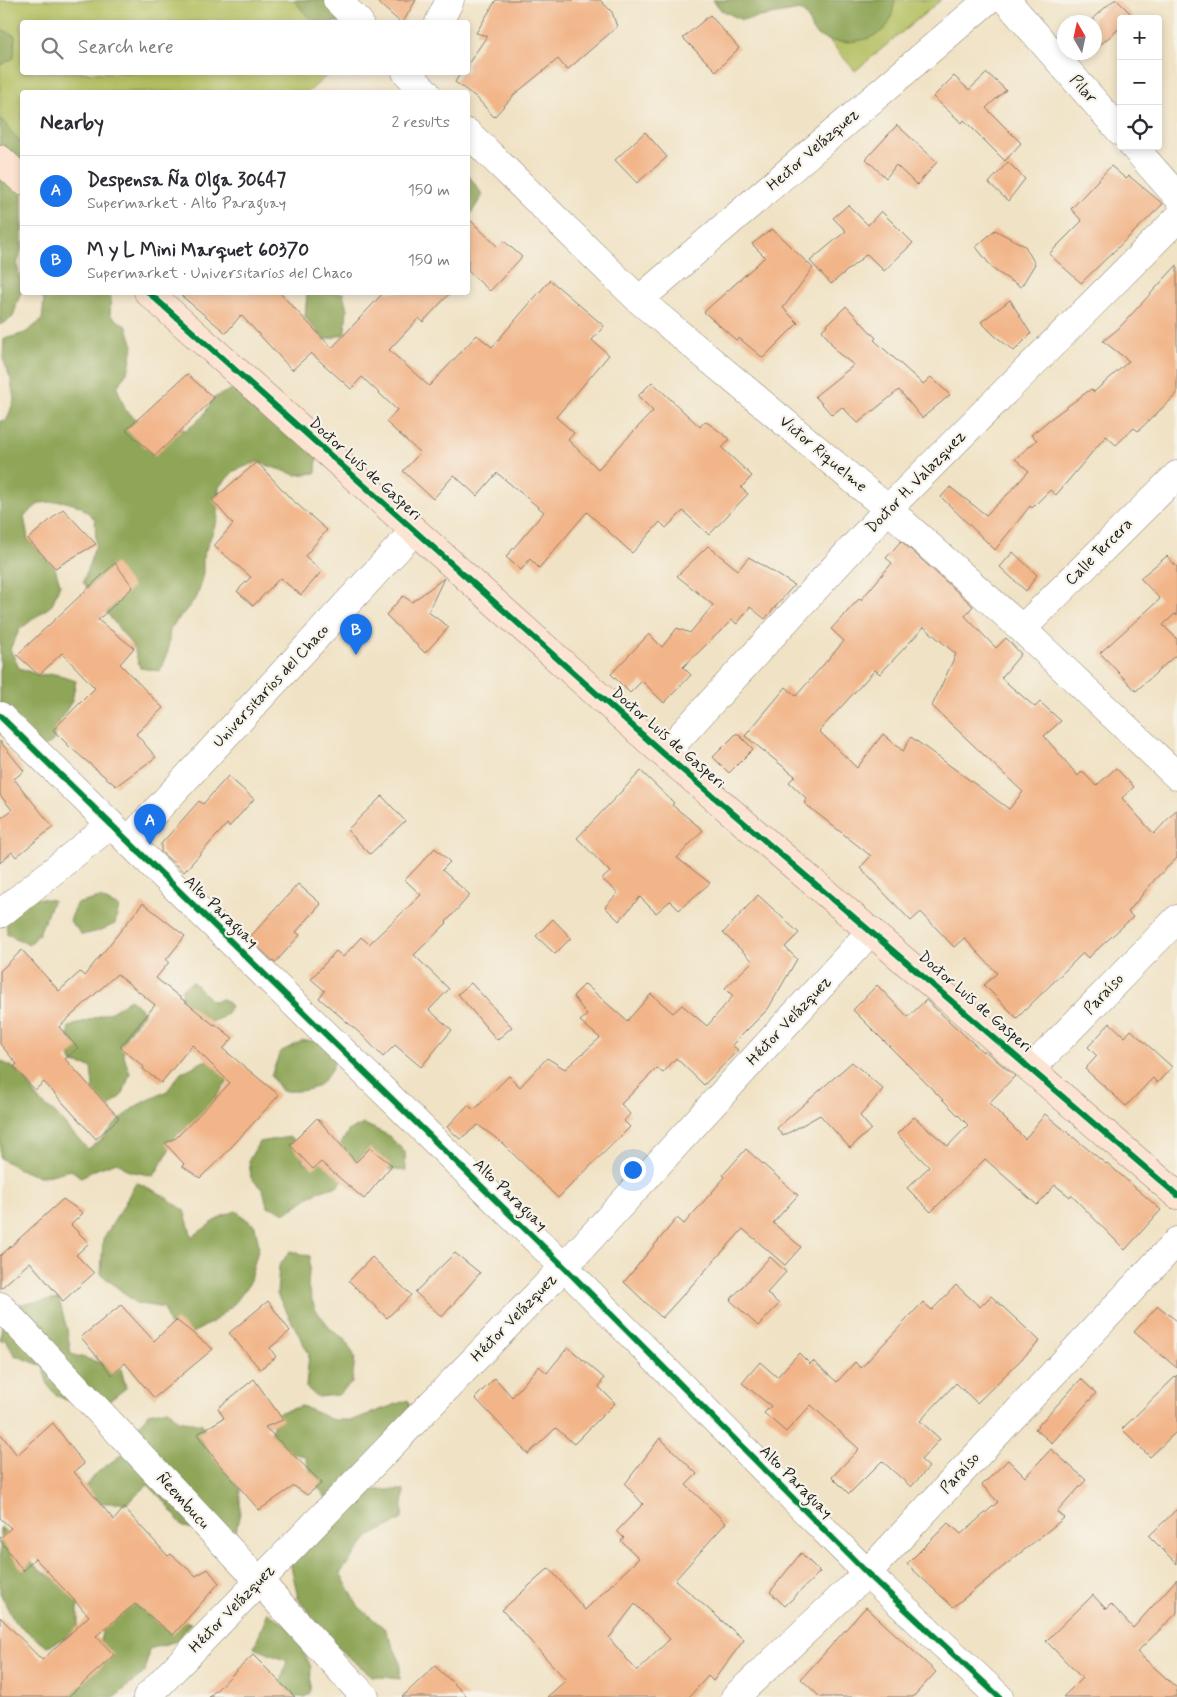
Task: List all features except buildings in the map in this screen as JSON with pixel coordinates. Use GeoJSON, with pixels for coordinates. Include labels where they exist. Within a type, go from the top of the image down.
{"type":"FeatureCollection","features":[{"type":"Feature","properties":{"kind":"street"},"geometry":{"type":"LineString","coordinates":[[337,0],[356,20]]}},
{"type":"Feature","properties":{"kind":"street"},"geometry":{"type":"LineString","coordinates":[[440,20],[450,0]]}},
{"type":"Feature","properties":{"kind":"street","name":"Hector Velázquez"},"geometry":{"type":"LineString","coordinates":[[639,300],[988,0]]}},
{"type":"Feature","properties":{"kind":"street","name":"Pilar"},"geometry":{"type":"LineString","coordinates":[[1006,0],[1117,127]]}},
{"type":"Feature","properties":{"kind":"street","name":"Victor Riquelme"},"geometry":{"type":"LineString","coordinates":[[470,135],[639,300],[888,509],[1022,629],[1177,776]]}},
{"type":"Feature","properties":{"kind":"street"},"geometry":{"type":"LineString","coordinates":[[1137,150],[1177,196]]}},
{"type":"Feature","properties":{"kind":"street"},"geometry":{"type":"LineString","coordinates":[[0,159],[20,178]]}},
{"type":"Feature","properties":{"kind":"street","name":"Doctor H. Valazquez"},"geometry":{"type":"LineString","coordinates":[[664,754],[888,509],[1177,219]]}},
{"type":"Feature","properties":{"kind":"street","name":"Doctor Luis de Gasperi"},"geometry":{"type":"LineString","coordinates":[[151,295],[664,754],[1177,1196]]}},
{"type":"Feature","properties":{"kind":"street","name":"Calle Tercera"},"geometry":{"type":"LineString","coordinates":[[1022,629],[1177,475]]}},
{"type":"Feature","properties":{"kind":"street","name":"Universitarios del Chaco"},"geometry":{"type":"LineString","coordinates":[[0,914],[119,833],[414,531]]}},
{"type":"Feature","properties":{"kind":"street","name":"Alto Paraguay"},"geometry":{"type":"LineString","coordinates":[[0,716],[564,1267],[867,1573],[999,1697]]}},
{"type":"Feature","properties":{"kind":"street","name":"Paraíso"},"geometry":{"type":"LineString","coordinates":[[1030,1069],[1177,919]]}},
{"type":"Feature","properties":{"kind":"street","name":"Héctor Velázquez"},"geometry":{"type":"LineString","coordinates":[[147,1697],[564,1267],[871,932]]}},
{"type":"Feature","properties":{"kind":"street","name":"Paraíso"},"geometry":{"type":"LineString","coordinates":[[735,1697],[867,1573],[1177,1241]]}},
{"type":"Feature","properties":{"kind":"street","name":"Ñeembucu"},"geometry":{"type":"LineString","coordinates":[[0,1306],[259,1581],[365,1697]]}},
{"type":"Feature","properties":{"kind":"green space"},"geometry":{"type":"Polygon","coordinates":[[[0,0],[330,0],[349,20],[20,20],[20,75],[328,75],[310,90],[20,90],[20,166],[0,149],[0,0]]]}},
{"type":"Feature","properties":{"kind":"green space"},"geometry":{"type":"Polygon","coordinates":[[[294,0],[330,0],[336,3],[338,20],[310,20],[294,0]]]}},
{"type":"Feature","properties":{"kind":"green space"},"geometry":{"type":"Polygon","coordinates":[[[713,0],[895,0],[890,20],[881,32],[864,39],[843,42],[824,39],[817,35],[800,10],[742,20],[721,10],[713,0]]]}},
{"type":"Feature","properties":{"kind":"green space"},"geometry":{"type":"Polygon","coordinates":[[[859,0],[941,0],[855,71],[821,31],[859,0]]]}},
{"type":"Feature","properties":{"kind":"green space"},"geometry":{"type":"Polygon","coordinates":[[[0,28],[15,36],[14,58],[0,65],[0,28]]]}},
{"type":"Feature","properties":{"kind":"green space"},"geometry":{"type":"Polygon","coordinates":[[[0,118],[20,142],[20,254],[17,265],[20,279],[20,294],[13,317],[0,325],[0,118]]]}},
{"type":"Feature","properties":{"kind":"green space"},"geometry":{"type":"Polygon","coordinates":[[[470,177],[483,195],[470,215],[470,177]]]}},
{"type":"Feature","properties":{"kind":"green space"},"geometry":{"type":"Polygon","coordinates":[[[41,295],[111,295],[110,315],[127,327],[133,346],[129,369],[117,387],[125,409],[142,425],[187,430],[203,416],[214,398],[232,389],[253,396],[317,451],[316,473],[296,475],[257,462],[234,471],[219,487],[218,518],[203,557],[203,578],[197,597],[170,629],[168,651],[160,671],[140,668],[134,648],[83,582],[96,544],[95,519],[80,506],[62,501],[40,503],[24,516],[28,539],[55,568],[60,584],[52,605],[20,629],[10,649],[19,668],[39,675],[55,674],[76,681],[72,701],[60,720],[53,741],[37,753],[0,733],[0,421],[7,420],[14,400],[11,380],[3,359],[4,339],[25,333],[42,320],[44,300],[41,295]]]}},
{"type":"Feature","properties":{"kind":"green space"},"geometry":{"type":"Polygon","coordinates":[[[307,295],[344,295],[347,309],[345,334],[324,340],[305,317],[307,295]]]}},
{"type":"Feature","properties":{"kind":"green space"},"geometry":{"type":"Polygon","coordinates":[[[27,897],[53,900],[39,934],[29,945],[7,934],[6,913],[27,897]]]}},
{"type":"Feature","properties":{"kind":"green space"},"geometry":{"type":"Polygon","coordinates":[[[100,898],[119,907],[115,924],[99,931],[82,935],[70,921],[76,904],[100,898]]]}},
{"type":"Feature","properties":{"kind":"green space"},"geometry":{"type":"Polygon","coordinates":[[[193,982],[212,1001],[224,999],[231,1006],[223,1017],[202,1024],[182,1007],[182,988],[193,982]]]}},
{"type":"Feature","properties":{"kind":"green space"},"geometry":{"type":"Polygon","coordinates":[[[130,999],[144,1012],[128,1034],[123,1046],[130,1073],[123,1094],[108,1108],[94,1097],[91,1067],[73,1063],[66,1048],[69,1027],[113,1011],[130,999]]]}},
{"type":"Feature","properties":{"kind":"green space"},"geometry":{"type":"Polygon","coordinates":[[[326,1040],[337,1056],[328,1076],[323,1082],[302,1091],[281,1091],[271,1076],[280,1052],[302,1041],[326,1040]]]}},
{"type":"Feature","properties":{"kind":"green space"},"geometry":{"type":"Polygon","coordinates":[[[228,1056],[229,1079],[201,1117],[175,1136],[154,1176],[129,1171],[117,1162],[81,1177],[71,1170],[40,1176],[25,1171],[0,1158],[0,1060],[23,1074],[38,1100],[56,1114],[88,1149],[101,1140],[118,1121],[136,1106],[167,1091],[181,1073],[204,1061],[228,1056]]]}},
{"type":"Feature","properties":{"kind":"green space"},"geometry":{"type":"Polygon","coordinates":[[[364,1124],[388,1135],[405,1152],[406,1171],[387,1169],[378,1155],[362,1155],[338,1186],[315,1193],[286,1213],[267,1206],[263,1189],[251,1178],[249,1160],[259,1142],[290,1137],[303,1146],[303,1163],[319,1163],[340,1145],[349,1130],[364,1124]]]}},
{"type":"Feature","properties":{"kind":"green space"},"geometry":{"type":"Polygon","coordinates":[[[136,1182],[161,1194],[184,1210],[192,1237],[222,1216],[236,1211],[255,1226],[259,1246],[249,1284],[236,1302],[214,1321],[189,1335],[169,1325],[164,1308],[136,1303],[101,1274],[103,1239],[136,1182]]]}},
{"type":"Feature","properties":{"kind":"green space"},"geometry":{"type":"Polygon","coordinates":[[[290,1251],[310,1256],[308,1287],[315,1309],[333,1331],[345,1339],[355,1357],[352,1383],[338,1395],[317,1397],[306,1387],[309,1354],[277,1294],[279,1266],[290,1251]]]}},
{"type":"Feature","properties":{"kind":"green space"},"geometry":{"type":"Polygon","coordinates":[[[59,1299],[71,1354],[98,1362],[120,1365],[126,1388],[104,1405],[68,1401],[61,1398],[49,1386],[43,1366],[14,1355],[6,1339],[0,1341],[2,1323],[19,1304],[59,1299]]]}},
{"type":"Feature","properties":{"kind":"green space"},"geometry":{"type":"Polygon","coordinates":[[[408,1400],[414,1422],[398,1462],[364,1484],[327,1499],[315,1483],[305,1456],[285,1452],[271,1432],[277,1413],[302,1406],[333,1420],[352,1420],[408,1400]]]}},
{"type":"Feature","properties":{"kind":"green space"},"geometry":{"type":"Polygon","coordinates":[[[168,1409],[178,1420],[202,1424],[213,1445],[240,1481],[240,1512],[235,1536],[183,1527],[166,1503],[148,1485],[127,1503],[91,1503],[86,1485],[100,1470],[124,1453],[135,1430],[149,1413],[168,1409]]]}},
{"type":"Feature","properties":{"kind":"green space"},"geometry":{"type":"Polygon","coordinates":[[[359,1490],[404,1490],[402,1519],[369,1537],[340,1573],[359,1607],[385,1629],[400,1661],[400,1679],[372,1676],[334,1645],[298,1598],[288,1552],[359,1490]]]}},
{"type":"Feature","properties":{"kind":"green space"},"geometry":{"type":"Polygon","coordinates":[[[0,1528],[34,1565],[78,1595],[78,1632],[47,1647],[14,1621],[0,1593],[0,1528]]]}},
{"type":"Feature","properties":{"kind":"green space"},"geometry":{"type":"Polygon","coordinates":[[[133,1596],[172,1617],[191,1623],[177,1641],[149,1649],[145,1672],[115,1697],[65,1697],[96,1658],[105,1620],[133,1596]]]}},
{"type":"Feature","properties":{"kind":"green space"},"geometry":{"type":"Polygon","coordinates":[[[268,1612],[294,1631],[311,1667],[310,1693],[305,1697],[262,1697],[279,1688],[287,1661],[254,1648],[268,1612]]]}},
{"type":"Feature","properties":{"kind":"cycle path"},"geometry":{"type":"LineString","coordinates":[[151,295],[664,754],[1177,1195]]}},
{"type":"Feature","properties":{"kind":"cycle path"},"geometry":{"type":"LineString","coordinates":[[0,716],[564,1267],[867,1573],[999,1697]]}},
{"type":"Feature","properties":{"kind":"place","name":"M y L Mini Marquet 60370"},"geometry":{"type":"Point","coordinates":[356,655]}},
{"type":"Feature","properties":{"kind":"place","name":"Despensa Ña Olga 30647"},"geometry":{"type":"Point","coordinates":[150,845]}}]}
